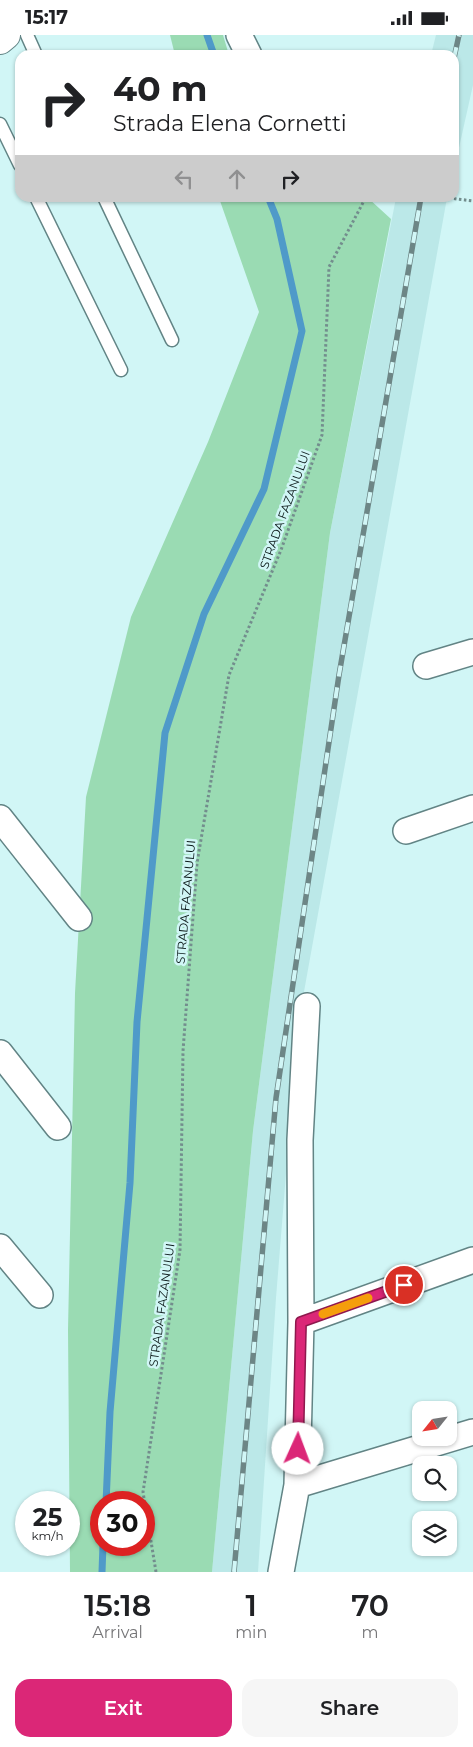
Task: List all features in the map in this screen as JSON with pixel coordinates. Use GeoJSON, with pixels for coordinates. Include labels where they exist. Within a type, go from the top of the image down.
{"type":"FeatureCollection","features":[{"type":"Feature","properties":{"kind":"street"},"geometry":{"type":"LineString","coordinates":[[0,40],[6,35]]}},
{"type":"Feature","properties":{"kind":"street"},"geometry":{"type":"LineString","coordinates":[[238,35],[246,50]]}},
{"type":"Feature","properties":{"kind":"street"},"geometry":{"type":"LineString","coordinates":[[426,666],[473,652]]}},
{"type":"Feature","properties":{"kind":"street"},"geometry":{"type":"LineString","coordinates":[[406,831],[473,808]]}},
{"type":"Feature","properties":{"kind":"street"},"geometry":{"type":"LineString","coordinates":[[0,818],[79,918]]}},
{"type":"Feature","properties":{"kind":"street"},"geometry":{"type":"LineString","coordinates":[[281,1572],[297,1485],[301,1322],[300,1139],[307,1007]]}},
{"type":"Feature","properties":{"kind":"street"},"geometry":{"type":"LineString","coordinates":[[0,1053],[58,1127]]}},
{"type":"Feature","properties":{"kind":"street"},"geometry":{"type":"LineString","coordinates":[[0,1247],[40,1295]]}},
{"type":"Feature","properties":{"kind":"street"},"geometry":{"type":"LineString","coordinates":[[301,1322],[473,1260]]}},
{"type":"Feature","properties":{"kind":"street"},"geometry":{"type":"LineString","coordinates":[[297,1485],[473,1432]]}},
{"type":"Feature","properties":{"kind":"lane"},"geometry":{"type":"LineString","coordinates":[[26,35],[34,50]]}},
{"type":"Feature","properties":{"kind":"lane"},"geometry":{"type":"LineString","coordinates":[[0,124],[15,155]]}},
{"type":"Feature","properties":{"kind":"lane"},"geometry":{"type":"LineString","coordinates":[[38,202],[121,370]]}},
{"type":"Feature","properties":{"kind":"lane"},"geometry":{"type":"LineString","coordinates":[[106,202],[172,340]]}},
{"type":"Feature","properties":{"kind":"path"},"geometry":{"type":"LineString","coordinates":[[459,199],[473,201]]}},
{"type":"Feature","properties":{"kind":"path","name":"STRADA FAZANULUI"},"geometry":{"type":"LineString","coordinates":[[156,1572],[143,1492],[180,1250],[183,1051],[197,863],[229,675],[281,550],[322,435],[329,267],[363,202]]}},
{"type":"Feature","properties":{"kind":"shaded area"},"geometry":{"type":"Polygon","coordinates":[[[436,35],[473,35],[473,85],[459,148],[459,50],[432,50],[436,35]]]}},
{"type":"Feature","properties":{"kind":"shaded area"},"geometry":{"type":"Polygon","coordinates":[[[395,202],[446,202],[298,1025],[276,1298],[258,1572],[212,1572],[253,1131],[330,533],[395,202]]]}},
{"type":"Feature","properties":{"kind":"green space"},"geometry":{"type":"Polygon","coordinates":[[[170,35],[223,35],[228,50],[174,50],[170,35]]]}},
{"type":"Feature","properties":{"kind":"green space"},"geometry":{"type":"Polygon","coordinates":[[[220,202],[372,202],[391,219],[330,533],[253,1131],[212,1572],[70,1572],[70,1556],[80,1556],[80,1491],[69,1491],[68,1330],[75,993],[86,797],[131,617],[208,442],[259,312],[220,202]]]}},
{"type":"Feature","properties":{"kind":"waterway"},"geometry":{"type":"LineString","coordinates":[[207,35],[212,50]]}},
{"type":"Feature","properties":{"kind":"waterway"},"geometry":{"type":"LineString","coordinates":[[107,1491],[110,1412],[130,1183],[137,1022],[165,733],[204,614],[264,489],[302,331],[277,219],[270,202]]}},
{"type":"Feature","properties":{"kind":"waterway"},"geometry":{"type":"LineString","coordinates":[[102,1572],[103,1556]]}},
{"type":"Feature","properties":{"kind":"railway"},"geometry":{"type":"LineString","coordinates":[[456,50],[459,35]]}},
{"type":"Feature","properties":{"kind":"railway"},"geometry":{"type":"LineString","coordinates":[[234,1572],[276,1098],[339,675],[420,202]]}},
{"type":"Feature","properties":{"kind":"slow traffic"},"geometry":{"type":"LineString","coordinates":[[323,1314],[368,1298]]}},
{"type":"Feature","properties":{"kind":"route"},"geometry":{"type":"LineString","coordinates":[[298,1449],[301,1322],[404,1285]]}}]}
